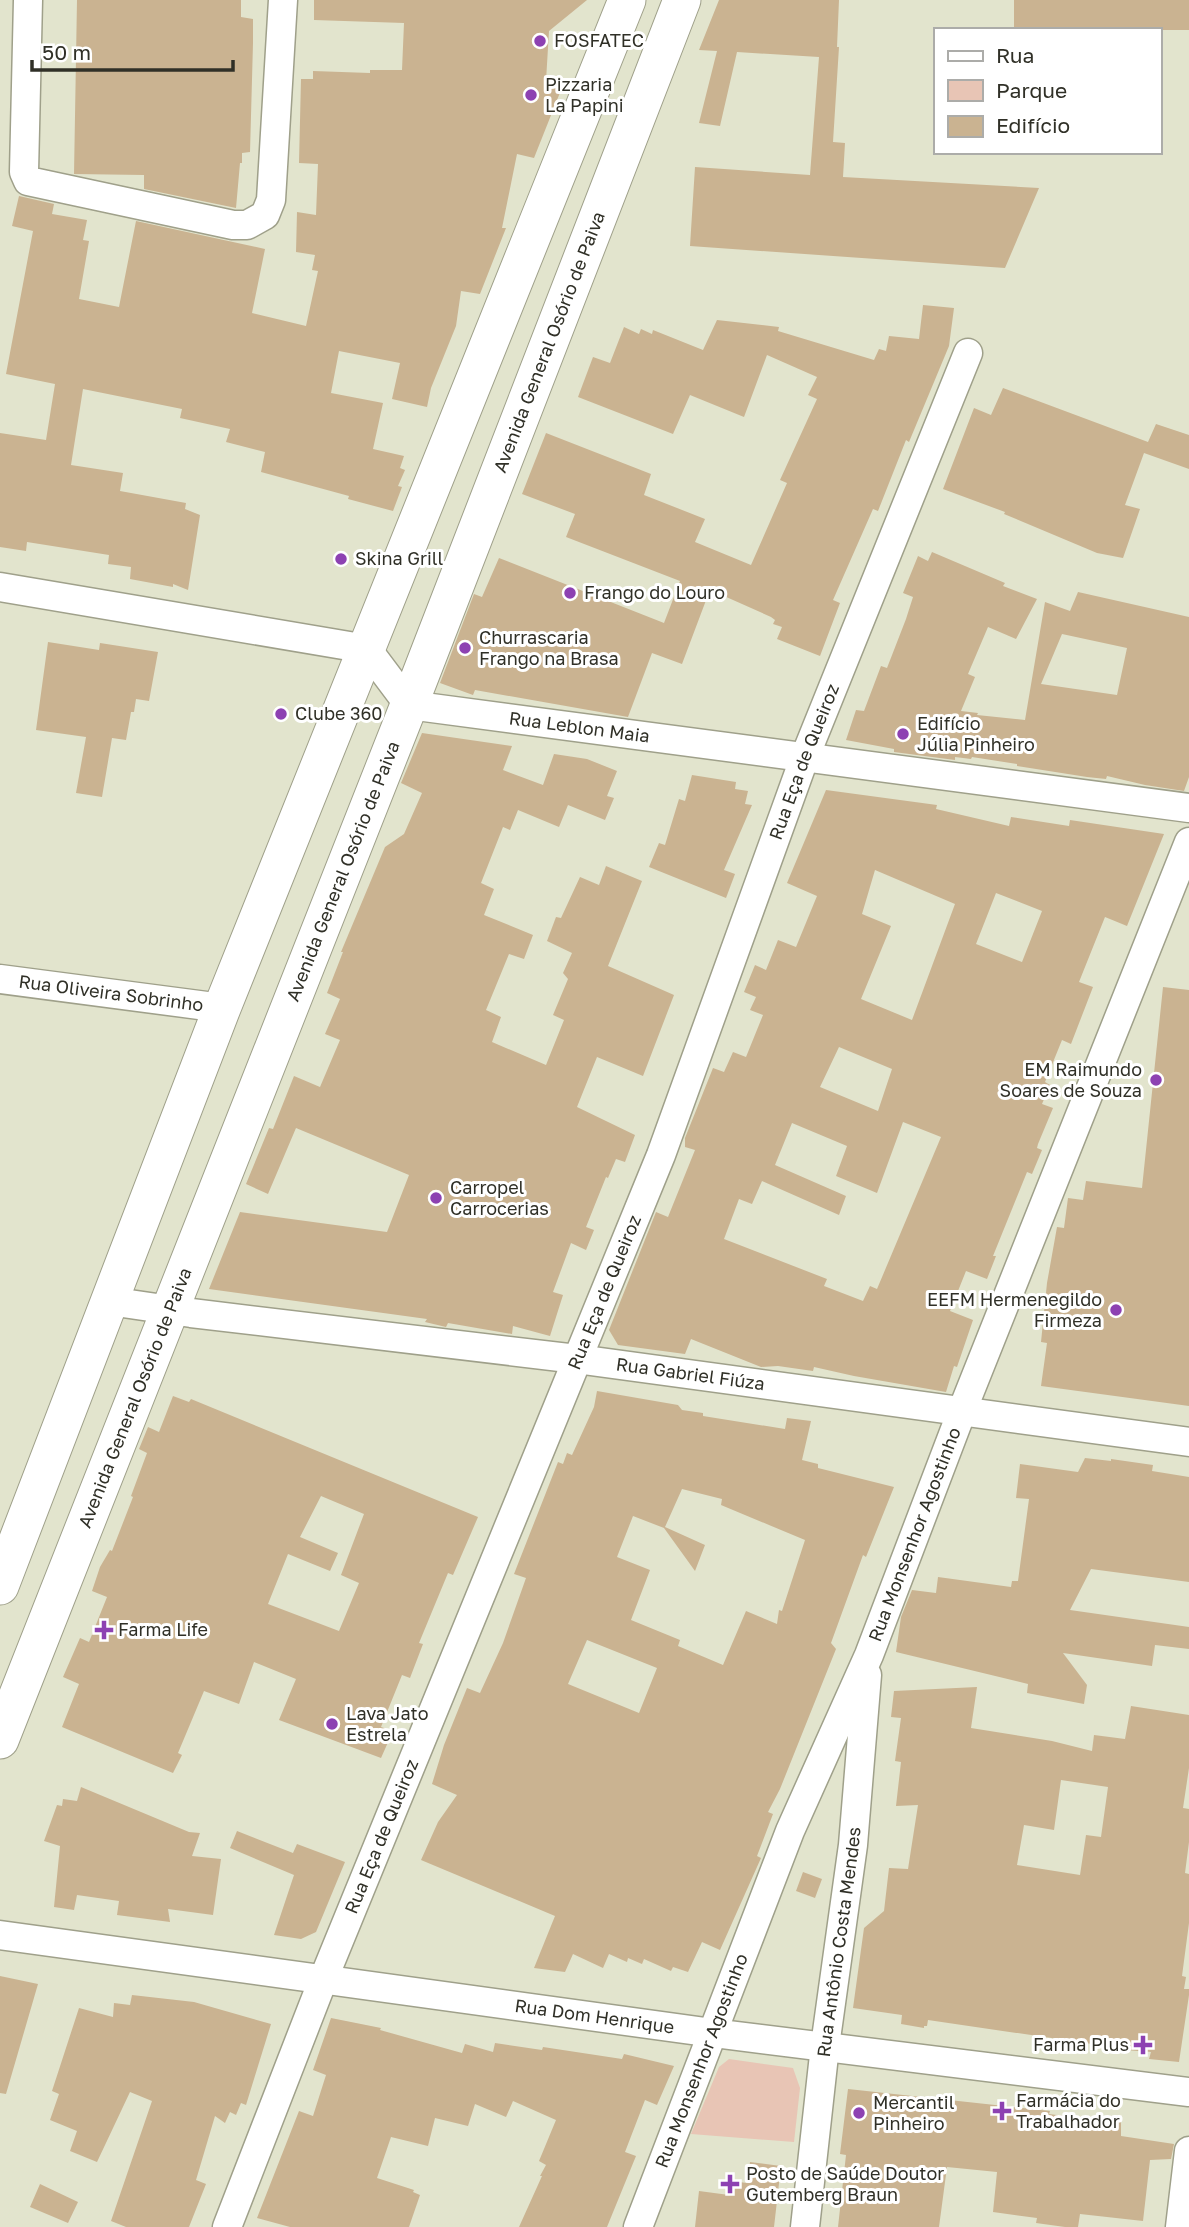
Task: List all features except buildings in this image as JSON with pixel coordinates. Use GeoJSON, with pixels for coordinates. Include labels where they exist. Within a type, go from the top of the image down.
{"type":"FeatureCollection","features":[{"type":"Feature","properties":{"kind":"main road"},"geometry":{"type":"LineString","coordinates":[[0,1586],[222,1008],[627,0]]}},
{"type":"Feature","properties":{"kind":"main road","name":"Avenida General Osório de Paiva"},"geometry":{"type":"LineString","coordinates":[[0,1740],[409,705],[682,0]]}},
{"type":"Feature","properties":{"kind":"main road"},"geometry":{"type":"LineString","coordinates":[[577,125],[628,140]]}},
{"type":"Feature","properties":{"kind":"street"},"geometry":{"type":"LineString","coordinates":[[28,0],[24,172],[28,181],[233,225],[247,225],[265,215],[271,200],[283,0]]}},
{"type":"Feature","properties":{"kind":"street","name":"Rua Eça de Queiroz"},"geometry":{"type":"LineString","coordinates":[[228,2227],[323,1980],[661,1155],[804,759],[968,353]]}},
{"type":"Feature","properties":{"kind":"street"},"geometry":{"type":"LineString","coordinates":[[0,587],[367,649],[409,705]]}},
{"type":"Feature","properties":{"kind":"street","name":"Rua Leblon Maia"},"geometry":{"type":"LineString","coordinates":[[409,705],[1189,808]]}},
{"type":"Feature","properties":{"kind":"street","name":"Rua Monsenhor Agostinho"},"geometry":{"type":"LineString","coordinates":[[638,2227],[790,1831],[869,1655],[962,1411],[1189,842]]}},
{"type":"Feature","properties":{"kind":"street","name":"Rua Oliveira Sobrinho"},"geometry":{"type":"LineString","coordinates":[[0,979],[222,1008]]}},
{"type":"Feature","properties":{"kind":"street","name":"Rua Gabriel Fiúza"},"geometry":{"type":"LineString","coordinates":[[110,1301],[577,1359],[1189,1442]]}},
{"type":"Feature","properties":{"kind":"street","name":"Rua Antônio Costa Mendes"},"geometry":{"type":"LineString","coordinates":[[805,2227],[825,2046],[853,1845],[869,1655]]}},
{"type":"Feature","properties":{"kind":"street","name":"Rua Dom Henrique"},"geometry":{"type":"LineString","coordinates":[[0,1934],[713,2033],[1189,2092]]}},
{"type":"Feature","properties":{"kind":"street"},"geometry":{"type":"LineString","coordinates":[[1180,2227],[1189,2151]]}},
{"type":"Feature","properties":{"kind":"green space"},"geometry":{"type":"Polygon","coordinates":[[[729,2059],[793,2068],[800,2088],[794,2142],[691,2134],[719,2067],[729,2059]]]}},
{"type":"Feature","properties":{"kind":"place","name":"FOSFATEC"},"geometry":{"type":"Point","coordinates":[540,41]}},
{"type":"Feature","properties":{"kind":"place","name":"Pizzaria La Papini"},"geometry":{"type":"Point","coordinates":[531,95]}},
{"type":"Feature","properties":{"kind":"place","name":"Skina Grill"},"geometry":{"type":"Point","coordinates":[341,559]}},
{"type":"Feature","properties":{"kind":"place","name":"Frango do Louro"},"geometry":{"type":"Point","coordinates":[570,593]}},
{"type":"Feature","properties":{"kind":"place","name":"Churrascaria Frango na Brasa"},"geometry":{"type":"Point","coordinates":[465,648]}},
{"type":"Feature","properties":{"kind":"place","name":"Clube 360"},"geometry":{"type":"Point","coordinates":[281,714]}},
{"type":"Feature","properties":{"kind":"place","name":"Edifício Júlia Pinheiro"},"geometry":{"type":"Point","coordinates":[903,734]}},
{"type":"Feature","properties":{"kind":"place","name":"EM Raimundo Soares de Souza"},"geometry":{"type":"Point","coordinates":[1156,1080]}},
{"type":"Feature","properties":{"kind":"place","name":"Carropel Carrocerias"},"geometry":{"type":"Point","coordinates":[436,1198]}},
{"type":"Feature","properties":{"kind":"place","name":"EEFM Hermenegildo Firmeza"},"geometry":{"type":"Point","coordinates":[1116,1310]}},
{"type":"Feature","properties":{"kind":"place","name":"Farma Life"},"geometry":{"type":"Point","coordinates":[104,1630]}},
{"type":"Feature","properties":{"kind":"place","name":"Lava Jato Estrela"},"geometry":{"type":"Point","coordinates":[332,1724]}},
{"type":"Feature","properties":{"kind":"place","name":"Farma Plus"},"geometry":{"type":"Point","coordinates":[1143,2045]}},
{"type":"Feature","properties":{"kind":"place","name":"Farmácia do Trabalhador"},"geometry":{"type":"Point","coordinates":[1002,2111]}},
{"type":"Feature","properties":{"kind":"place","name":"Mercantil Pinheiro"},"geometry":{"type":"Point","coordinates":[859,2113]}},
{"type":"Feature","properties":{"kind":"place","name":"Posto de Saúde Doutor Gutemberg Braun"},"geometry":{"type":"Point","coordinates":[730,2184]}}]}
